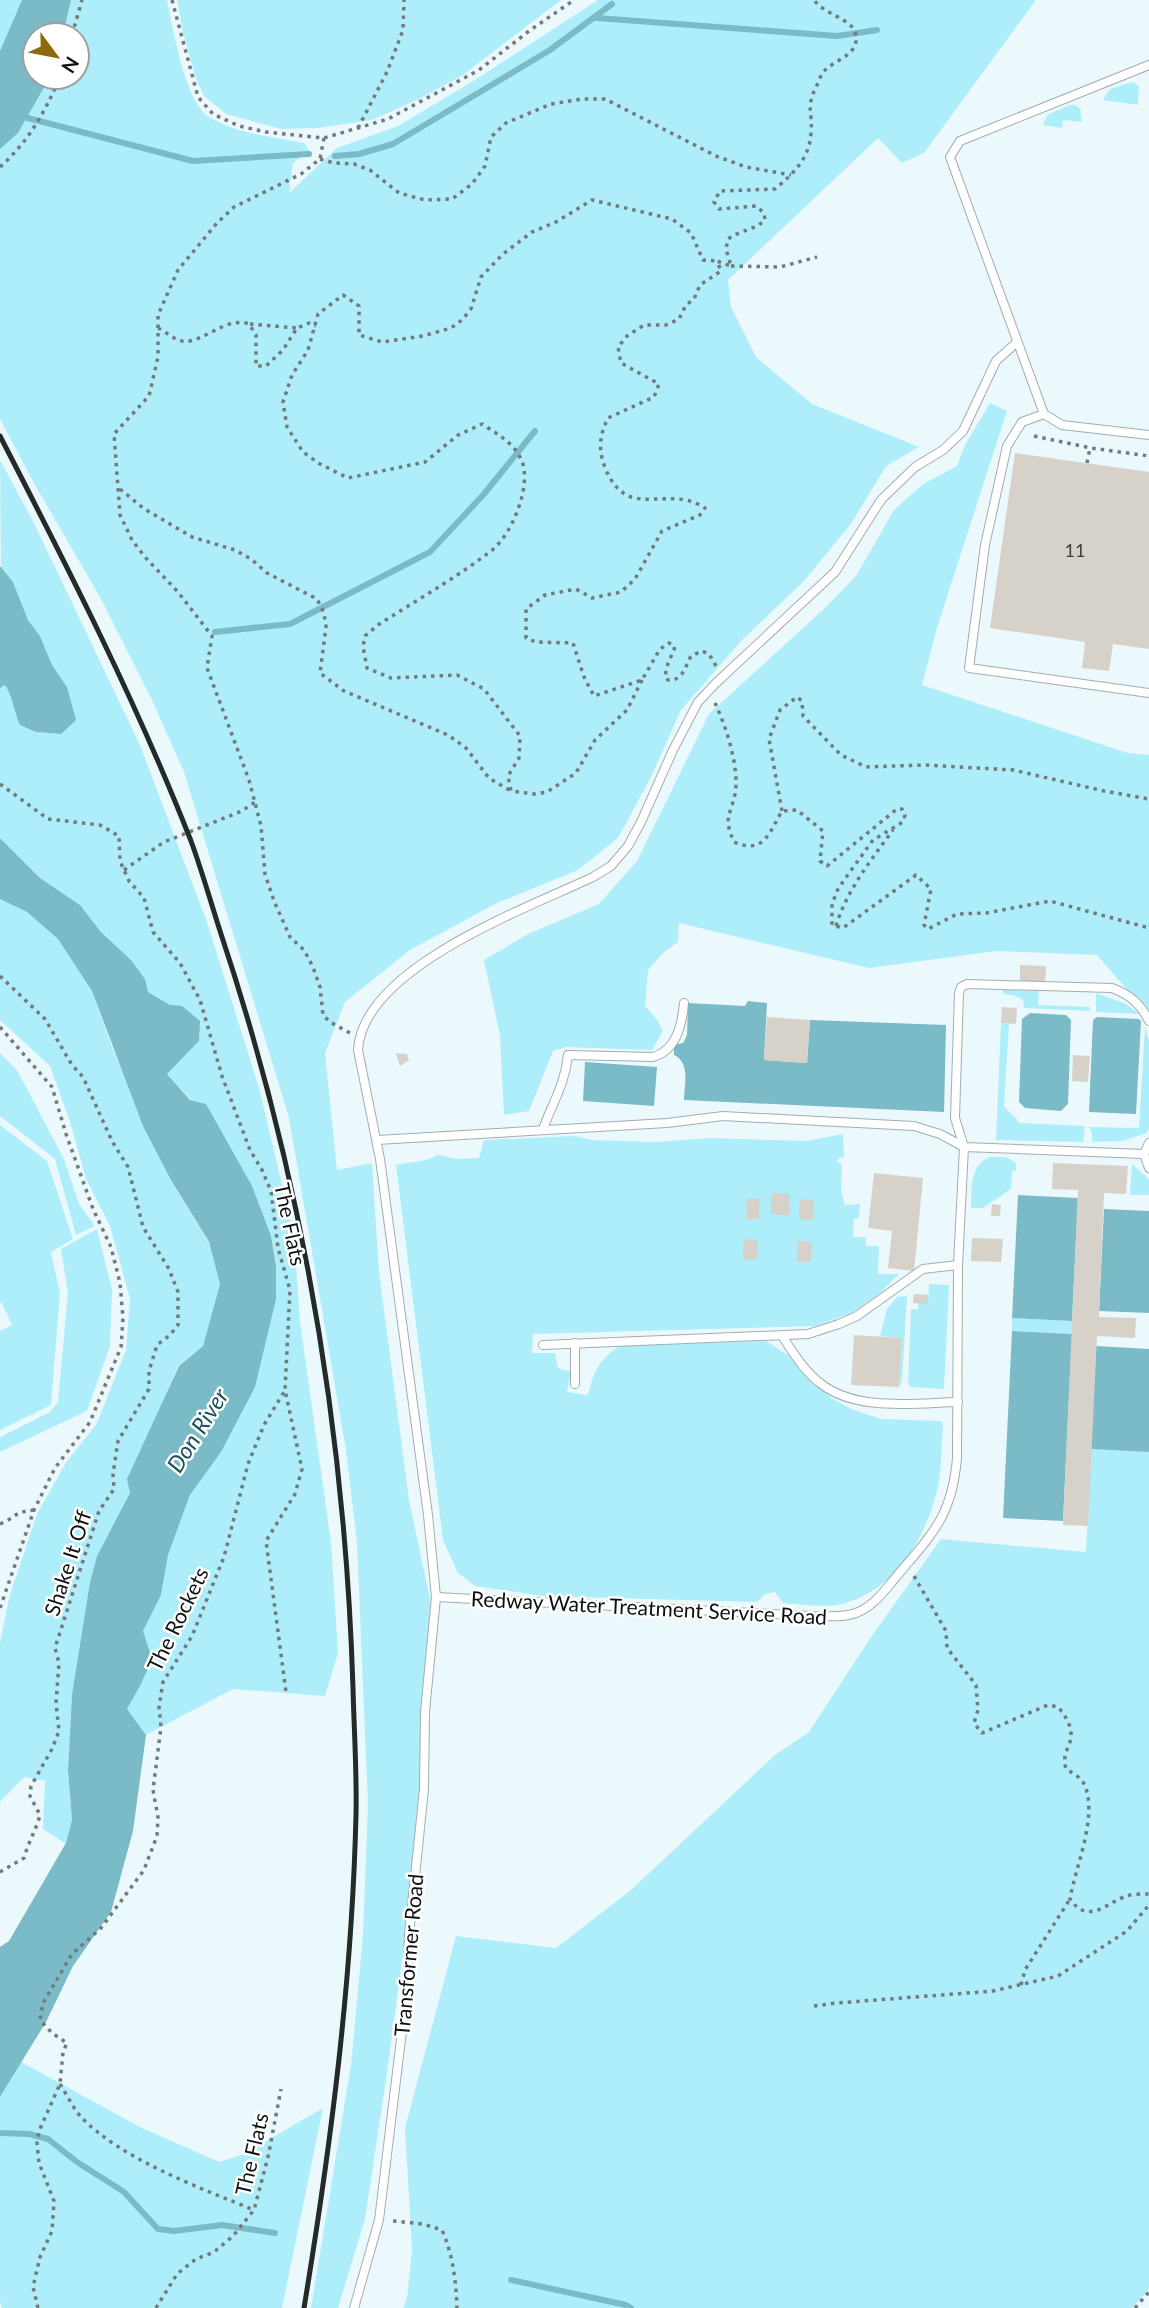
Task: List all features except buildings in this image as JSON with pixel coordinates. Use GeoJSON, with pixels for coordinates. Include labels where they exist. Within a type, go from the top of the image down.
{"type":"FeatureCollection","features":[{"type":"Feature","properties":{"kind":"lane"},"geometry":{"type":"LineString","coordinates":[[1149,65],[960,141],[950,157],[1044,414],[1062,425],[1149,435]]}},
{"type":"Feature","properties":{"kind":"lane"},"geometry":{"type":"LineString","coordinates":[[436,1597],[428,1515],[377,1140],[358,1050],[359,1038],[368,1016],[388,991],[427,959],[469,935],[611,866],[628,846],[641,822],[698,702],[835,572],[881,500],[915,467],[943,450],[962,431],[996,361],[1016,343]]}},
{"type":"Feature","properties":{"kind":"lane"},"geometry":{"type":"LineString","coordinates":[[1044,414],[1022,422],[1007,446],[985,545],[969,668],[1149,693]]}},
{"type":"Feature","properties":{"kind":"lane","name":"Redway Water Treatment Service Road"},"geometry":{"type":"LineString","coordinates":[[436,1597],[813,1616],[846,1616],[870,1606],[936,1530],[952,1494],[957,1458],[958,1265],[964,1147],[956,1118],[957,1015],[961,987],[967,984],[1112,988],[1139,1003],[1149,1021]]}},
{"type":"Feature","properties":{"kind":"lane"},"geometry":{"type":"LineString","coordinates":[[543,1129],[562,1088],[568,1055],[663,1054],[681,1030],[684,1003]]}},
{"type":"Feature","properties":{"kind":"lane"},"geometry":{"type":"LineString","coordinates":[[377,1140],[667,1123],[723,1116],[914,1126],[940,1134],[964,1147],[1144,1154]]}},
{"type":"Feature","properties":{"kind":"lane"},"geometry":{"type":"LineString","coordinates":[[1149,1143],[1144,1154],[1149,1168]]}},
{"type":"Feature","properties":{"kind":"lane"},"geometry":{"type":"LineString","coordinates":[[543,1345],[808,1334],[839,1324],[866,1311],[923,1269],[958,1265]]}},
{"type":"Feature","properties":{"kind":"lane"},"geometry":{"type":"LineString","coordinates":[[782,1336],[811,1375],[839,1394],[881,1402],[958,1402]]}},
{"type":"Feature","properties":{"kind":"lane"},"geometry":{"type":"LineString","coordinates":[[575,1343],[575,1384]]}},
{"type":"Feature","properties":{"kind":"lane","name":"Transformer Road"},"geometry":{"type":"LineString","coordinates":[[354,2308],[379,2220],[407,1990],[409,1935],[424,1789],[425,1712],[436,1597]]}},
{"type":"Feature","properties":{"kind":"path"},"geometry":{"type":"LineString","coordinates":[[76,21],[82,0]]}},
{"type":"Feature","properties":{"kind":"path"},"geometry":{"type":"LineString","coordinates":[[172,0],[198,97],[206,108],[224,120],[254,130],[324,138],[394,116],[479,70],[529,30],[574,0]]}},
{"type":"Feature","properties":{"kind":"path"},"geometry":{"type":"LineString","coordinates":[[358,128],[387,72],[403,30],[404,0]]}},
{"type":"Feature","properties":{"kind":"path"},"geometry":{"type":"LineString","coordinates":[[731,267],[726,249],[728,239],[736,233],[759,225],[765,220],[764,213],[756,206],[719,209],[714,202],[720,191],[775,189],[792,175],[803,162],[808,148],[811,130],[808,106],[816,86],[823,72],[847,56],[855,44],[855,31],[844,18],[831,15],[814,0]]}},
{"type":"Feature","properties":{"kind":"path"},"geometry":{"type":"LineString","coordinates":[[0,167],[32,133],[54,91]]}},
{"type":"Feature","properties":{"kind":"path"},"geometry":{"type":"LineString","coordinates":[[320,159],[354,164],[370,170],[399,193],[425,200],[452,199],[472,184],[485,166],[491,137],[506,123],[551,104],[582,99],[605,99],[716,156],[746,167],[792,175]]}},
{"type":"Feature","properties":{"kind":"path"},"geometry":{"type":"LineString","coordinates":[[324,138],[320,159],[301,174],[234,207],[178,270],[158,315],[158,357],[149,396],[114,435],[120,515],[132,540],[212,636],[207,654],[207,668],[249,780],[261,826],[265,874],[274,901],[290,937],[304,950],[313,967],[320,987],[323,1015],[330,1022],[359,1038]]}},
{"type":"Feature","properties":{"kind":"path"},"geometry":{"type":"LineString","coordinates":[[511,791],[508,776],[519,758],[520,736],[484,689],[457,675],[391,678],[367,668],[363,647],[365,636],[378,625],[493,550],[511,524],[523,499],[523,461],[510,442],[482,424],[458,435],[425,462],[348,478],[303,452],[287,427],[284,401],[292,375],[308,349],[318,314],[343,295],[359,306],[359,335],[382,342],[423,336],[451,328],[471,310],[481,277],[503,254],[532,232],[556,222],[592,200],[672,219],[691,233],[703,260],[717,261],[731,267],[780,267],[817,257]]}},
{"type":"Feature","properties":{"kind":"path"},"geometry":{"type":"LineString","coordinates":[[642,680],[594,696],[584,677],[573,643],[536,642],[526,638],[526,609],[545,595],[576,589],[592,598],[621,593],[635,579],[662,531],[700,515],[705,508],[690,501],[628,497],[611,482],[601,459],[600,435],[608,418],[638,403],[646,402],[658,391],[659,384],[621,363],[618,347],[627,336],[644,325],[666,325],[679,319],[686,305],[694,299],[700,285],[721,271],[717,261]]}},
{"type":"Feature","properties":{"kind":"path"},"geometry":{"type":"LineString","coordinates":[[158,327],[179,340],[189,341],[242,321],[297,328],[309,323],[316,326]]}},
{"type":"Feature","properties":{"kind":"path"},"geometry":{"type":"LineString","coordinates":[[249,324],[256,335],[256,366],[266,366],[276,357],[297,328]]}},
{"type":"Feature","properties":{"kind":"path"},"geometry":{"type":"LineString","coordinates":[[1087,463],[1094,429]]}},
{"type":"Feature","properties":{"kind":"path"},"geometry":{"type":"LineString","coordinates":[[1034,436],[1149,456]]}},
{"type":"Feature","properties":{"kind":"path"},"geometry":{"type":"LineString","coordinates":[[119,488],[143,508],[192,537],[235,550],[267,573],[317,599],[324,613],[326,627],[320,673],[344,691],[448,735],[466,748],[489,778],[511,791],[534,794],[547,792],[576,773],[596,740],[627,710],[660,649],[668,643],[675,647],[667,666],[665,677],[668,680],[682,676],[691,656],[702,651],[709,654],[716,667],[726,674]]}},
{"type":"Feature","properties":{"kind":"path"},"geometry":{"type":"LineString","coordinates":[[709,692],[725,723],[733,751],[735,793],[728,811],[728,829],[734,842],[746,848],[758,846],[766,839],[782,811],[769,738],[780,710],[797,697],[803,701],[803,716],[817,732],[841,755],[866,767],[925,765],[1013,770],[1104,792],[1149,799]]}},
{"type":"Feature","properties":{"kind":"path","name":"The Flats"},"geometry":{"type":"LineString","coordinates":[[0,784],[48,819],[100,825],[119,836],[120,861],[129,881],[144,898],[152,932],[180,962],[200,1000],[222,1076],[250,1150],[271,1191],[278,1248],[290,1290],[285,1390],[302,1469],[295,1494],[266,1541],[286,1692]]}},
{"type":"Feature","properties":{"kind":"path"},"geometry":{"type":"LineString","coordinates":[[124,870],[164,842],[242,811],[255,802]]}},
{"type":"Feature","properties":{"kind":"path"},"geometry":{"type":"LineString","coordinates":[[782,811],[797,810],[823,831],[820,861],[827,866],[897,809],[902,809],[905,815],[903,822],[873,841],[838,889],[832,904],[832,925],[843,928],[851,924],[868,908],[916,876],[930,889],[924,925],[928,929],[957,915],[986,914],[1050,901],[1149,928]]}},
{"type":"Feature","properties":{"kind":"path"},"geometry":{"type":"LineString","coordinates":[[836,926],[841,909],[894,828]]}},
{"type":"Feature","properties":{"kind":"path","name":"Shake It Off"},"geometry":{"type":"LineString","coordinates":[[0,976],[45,1019],[72,1065],[83,1077],[106,1128],[128,1167],[142,1227],[169,1269],[178,1292],[179,1309],[177,1325],[157,1345],[149,1371],[149,1389],[118,1441],[113,1474],[114,1489],[99,1511],[55,1648],[59,1663],[56,1703],[59,1731],[32,1786],[30,1796],[40,1815],[36,1831],[24,1858],[0,1872]]}},
{"type":"Feature","properties":{"kind":"path"},"geometry":{"type":"LineString","coordinates":[[0,1027],[52,1087],[93,1209],[111,1247],[120,1283],[123,1318],[121,1347],[90,1422],[55,1468],[34,1510],[0,1608]]}},
{"type":"Feature","properties":{"kind":"path","name":"The Rockets"},"geometry":{"type":"LineString","coordinates":[[60,2084],[63,2052],[67,2043],[52,2033],[40,2020],[43,2003],[72,1954],[101,1927],[144,1870],[157,1836],[158,1818],[153,1790],[159,1753],[159,1707],[163,1682],[192,1636],[224,1557],[248,1464],[264,1425],[285,1390]]}},
{"type":"Feature","properties":{"kind":"path"},"geometry":{"type":"LineString","coordinates":[[0,1524],[10,1520],[19,1511],[34,1510]]}},
{"type":"Feature","properties":{"kind":"path"},"geometry":{"type":"LineString","coordinates":[[906,1566],[946,1631],[947,1648],[976,1685],[978,1710],[974,1723],[982,1733],[1048,1705],[1058,1707],[1066,1718],[1072,1735],[1064,1761],[1066,1769],[1078,1776],[1084,1784],[1088,1806],[1087,1833],[1070,1899],[1025,1970],[1021,1985]]}},
{"type":"Feature","properties":{"kind":"path"},"geometry":{"type":"LineString","coordinates":[[1070,1899],[1077,1908],[1088,1912],[1125,1896],[1149,1894]]}},
{"type":"Feature","properties":{"kind":"path"},"geometry":{"type":"LineString","coordinates":[[814,2007],[993,1991],[1060,1974],[1129,1930],[1149,1905]]}},
{"type":"Feature","properties":{"kind":"path"},"geometry":{"type":"LineString","coordinates":[[38,2308],[33,2287],[40,2257],[52,2231],[54,2201],[39,2163],[37,2143],[39,2131],[60,2084]]}},
{"type":"Feature","properties":{"kind":"path"},"geometry":{"type":"LineString","coordinates":[[60,2084],[80,2116],[112,2141],[171,2176],[254,2210]]}},
{"type":"Feature","properties":{"kind":"path","name":"The Flats"},"geometry":{"type":"LineString","coordinates":[[156,2308],[177,2274],[196,2259],[214,2252],[233,2236],[254,2210],[268,2157],[281,2089]]}},
{"type":"Feature","properties":{"kind":"path"},"geometry":{"type":"LineString","coordinates":[[379,2220],[423,2224],[442,2230],[448,2243],[456,2278],[457,2308]]}},
{"type":"Feature","properties":{"kind":"path"},"geometry":{"type":"LineString","coordinates":[[1135,2308],[1149,2292]]}},
{"type":"Feature","properties":{"kind":"shaded area"},"geometry":{"type":"Polygon","coordinates":[[[0,0],[22,0],[0,51],[0,0]]]}},
{"type":"Feature","properties":{"kind":"shaded area"},"geometry":{"type":"Polygon","coordinates":[[[71,0],[167,0],[181,63],[193,96],[201,109],[209,117],[231,127],[304,143],[309,151],[293,163],[289,193],[337,148],[398,126],[475,80],[598,0],[1036,0],[924,153],[902,163],[878,138],[728,280],[731,307],[756,357],[812,404],[919,447],[886,466],[851,524],[804,581],[742,640],[681,710],[651,777],[618,838],[578,870],[495,904],[410,950],[345,1002],[325,1053],[337,1170],[372,1163],[379,1272],[409,1500],[430,1599],[424,1798],[365,2219],[338,2308],[311,2308],[351,2065],[363,1935],[368,1805],[357,1543],[346,1450],[289,1118],[184,772],[152,700],[101,599],[0,419],[0,149],[18,133],[42,91],[91,91],[91,21],[66,21],[71,0]]]}},
{"type":"Feature","properties":{"kind":"shaded area"},"geometry":{"type":"Polygon","coordinates":[[[177,0],[561,0],[463,75],[419,99],[372,120],[318,128],[281,129],[226,114],[204,96],[196,79],[177,0]]]}},
{"type":"Feature","properties":{"kind":"shaded area"},"geometry":{"type":"Polygon","coordinates":[[[1132,82],[1139,86],[1138,105],[1103,100],[1110,89],[1132,82]]]}},
{"type":"Feature","properties":{"kind":"shaded area"},"geometry":{"type":"Polygon","coordinates":[[[1070,105],[1080,109],[1082,122],[1063,120],[1062,128],[1043,125],[1047,115],[1070,105]]]}},
{"type":"Feature","properties":{"kind":"shaded area"},"geometry":{"type":"Polygon","coordinates":[[[990,403],[1007,411],[937,628],[922,685],[1128,753],[1149,755],[1149,1015],[1097,955],[997,951],[869,968],[679,923],[678,942],[663,953],[648,970],[645,1006],[663,1031],[652,1050],[566,1047],[553,1051],[529,1111],[504,1115],[500,1036],[484,960],[528,934],[599,904],[637,861],[709,714],[856,576],[894,510],[923,484],[957,466],[965,445],[990,403]]]}},
{"type":"Feature","properties":{"kind":"shaded area"},"geometry":{"type":"Polygon","coordinates":[[[0,460],[34,523],[140,745],[207,922],[259,1088],[294,1235],[300,1322],[331,1542],[338,1653],[325,1696],[233,1689],[146,1735],[127,1709],[151,1659],[143,1631],[161,1595],[168,1555],[190,1495],[221,1452],[276,1299],[276,1266],[271,1236],[206,1104],[191,1100],[167,1074],[199,1041],[170,1005],[148,992],[145,979],[131,960],[101,932],[80,905],[40,878],[0,838],[0,688],[5,685],[20,725],[36,732],[61,734],[67,687],[52,665],[40,636],[28,620],[13,582],[1,568],[0,460]]]}},
{"type":"Feature","properties":{"kind":"shaded area"},"geometry":{"type":"Polygon","coordinates":[[[0,899],[27,912],[58,939],[92,991],[112,1047],[171,1180],[210,1245],[220,1284],[203,1346],[178,1366],[131,1493],[97,1556],[90,1582],[72,1694],[68,1770],[72,1820],[66,1844],[43,1829],[45,1781],[24,1777],[0,1802],[0,1643],[9,1598],[37,1514],[67,1461],[96,1425],[126,1350],[130,1299],[110,1226],[86,1179],[50,1066],[0,1020],[0,899]]]}},
{"type":"Feature","properties":{"kind":"shaded area"},"geometry":{"type":"Polygon","coordinates":[[[1003,990],[1039,991],[1038,1005],[1090,1007],[1090,1011],[1024,1008],[1023,1000],[1003,994],[1003,990]]]}},
{"type":"Feature","properties":{"kind":"shaded area"},"geometry":{"type":"Polygon","coordinates":[[[1096,993],[1126,1004],[1139,1014],[1096,1012],[1096,993]]]}},
{"type":"Feature","properties":{"kind":"shaded area"},"geometry":{"type":"Polygon","coordinates":[[[1001,1023],[1009,1024],[1004,1106],[1020,1123],[1085,1126],[1083,1142],[996,1140],[1001,1023]]]}},
{"type":"Feature","properties":{"kind":"shaded area"},"geometry":{"type":"Polygon","coordinates":[[[1145,1027],[1149,1040],[1147,1133],[1122,1141],[1092,1142],[1089,1127],[1139,1128],[1145,1027]]]}},
{"type":"Feature","properties":{"kind":"shaded area"},"geometry":{"type":"Polygon","coordinates":[[[0,1053],[17,1070],[64,1159],[79,1204],[95,1226],[76,1235],[55,1159],[0,1116],[0,1053]]]}},
{"type":"Feature","properties":{"kind":"shaded area"},"geometry":{"type":"Polygon","coordinates":[[[0,1125],[47,1161],[73,1239],[51,1252],[60,1293],[51,1405],[0,1430],[0,1331],[12,1325],[0,1303],[0,1125]]]}},
{"type":"Feature","properties":{"kind":"shaded area"},"geometry":{"type":"Polygon","coordinates":[[[843,1134],[844,1157],[837,1162],[842,1164],[841,1189],[845,1205],[860,1204],[859,1218],[854,1219],[853,1237],[866,1237],[866,1246],[879,1246],[878,1274],[899,1274],[879,1294],[852,1313],[815,1326],[533,1334],[532,1353],[555,1353],[558,1368],[571,1372],[567,1392],[588,1395],[598,1367],[619,1346],[766,1341],[789,1356],[831,1398],[853,1410],[881,1419],[941,1421],[941,1461],[936,1495],[922,1532],[902,1565],[888,1579],[856,1599],[824,1606],[783,1603],[775,1592],[765,1594],[757,1602],[543,1596],[475,1586],[458,1573],[443,1540],[396,1165],[437,1155],[459,1159],[479,1158],[484,1140],[574,1136],[592,1140],[655,1142],[710,1138],[806,1141],[843,1134]]]}},
{"type":"Feature","properties":{"kind":"shaded area"},"geometry":{"type":"Polygon","coordinates":[[[990,1157],[1006,1157],[1016,1163],[1016,1171],[1012,1171],[1011,1189],[983,1208],[971,1208],[975,1172],[983,1161],[990,1157]]]}},
{"type":"Feature","properties":{"kind":"shaded area"},"geometry":{"type":"Polygon","coordinates":[[[1132,1164],[1149,1179],[1149,1195],[1130,1195],[1132,1164]]]}},
{"type":"Feature","properties":{"kind":"shaded area"},"geometry":{"type":"Polygon","coordinates":[[[97,1229],[112,1289],[110,1346],[87,1411],[0,1452],[0,1437],[50,1412],[58,1402],[68,1293],[61,1249],[97,1229]]]}},
{"type":"Feature","properties":{"kind":"shaded area"},"geometry":{"type":"Polygon","coordinates":[[[929,1284],[949,1285],[944,1389],[910,1387],[908,1381],[911,1309],[918,1309],[918,1303],[928,1303],[929,1284]]]}},
{"type":"Feature","properties":{"kind":"shaded area"},"geometry":{"type":"Polygon","coordinates":[[[907,1296],[902,1381],[899,1387],[902,1338],[880,1336],[887,1309],[897,1297],[907,1296]]]}},
{"type":"Feature","properties":{"kind":"shaded area"},"geometry":{"type":"Polygon","coordinates":[[[1012,1318],[1072,1321],[1072,1334],[1012,1331],[1012,1318]]]}},
{"type":"Feature","properties":{"kind":"shaded area"},"geometry":{"type":"Polygon","coordinates":[[[1091,1449],[1149,1452],[1149,2289],[1132,2308],[403,2308],[407,2298],[412,2250],[405,2128],[456,1936],[556,1948],[631,1890],[775,1755],[809,1732],[869,1640],[941,1539],[1086,1552],[1091,1449]]]}},
{"type":"Feature","properties":{"kind":"shaded area"},"geometry":{"type":"Polygon","coordinates":[[[21,2062],[140,2127],[219,2162],[244,2154],[323,2108],[282,2308],[2,2308],[0,2097],[21,2062]]]}},
{"type":"Feature","properties":{"kind":"water"},"geometry":{"type":"Polygon","coordinates":[[[22,0],[71,0],[66,21],[21,21],[21,91],[42,91],[18,133],[0,149],[0,51],[22,0]]]}},
{"type":"Feature","properties":{"kind":"water"},"geometry":{"type":"Polygon","coordinates":[[[0,566],[13,582],[28,620],[40,636],[52,665],[67,687],[76,720],[61,734],[36,732],[20,725],[5,685],[0,688],[0,566]]]}},
{"type":"Feature","properties":{"kind":"water","name":"Don River"},"geometry":{"type":"Polygon","coordinates":[[[0,838],[40,878],[80,905],[101,932],[131,960],[145,979],[148,992],[170,1005],[182,1006],[200,1021],[199,1041],[167,1074],[190,1100],[206,1104],[252,1186],[271,1236],[276,1266],[276,1299],[255,1387],[221,1452],[190,1495],[168,1555],[161,1595],[143,1631],[152,1659],[127,1709],[146,1735],[133,1831],[111,1912],[73,1966],[46,2022],[0,2097],[0,1947],[9,1941],[66,1843],[72,1820],[68,1770],[72,1694],[90,1582],[97,1556],[130,1493],[127,1479],[179,1366],[203,1346],[220,1284],[209,1242],[171,1180],[143,1126],[92,991],[58,939],[27,912],[0,899],[0,838]]]}},
{"type":"Feature","properties":{"kind":"water"},"geometry":{"type":"Polygon","coordinates":[[[748,1001],[767,1003],[764,1060],[807,1063],[810,1020],[946,1025],[944,1112],[684,1100],[685,1069],[683,1063],[674,1055],[674,1045],[683,1043],[687,1035],[688,1003],[745,1006],[748,1001]]]}},
{"type":"Feature","properties":{"kind":"water"},"geometry":{"type":"Polygon","coordinates":[[[1030,1013],[1066,1015],[1071,1020],[1068,1104],[1061,1111],[1025,1108],[1019,1102],[1022,1019],[1030,1013]]]}},
{"type":"Feature","properties":{"kind":"water"},"geometry":{"type":"Polygon","coordinates":[[[1097,1017],[1141,1021],[1136,1114],[1089,1112],[1093,1020],[1097,1017]]]}},
{"type":"Feature","properties":{"kind":"water"},"geometry":{"type":"Polygon","coordinates":[[[585,1062],[657,1067],[654,1106],[583,1101],[585,1062]]]}},
{"type":"Feature","properties":{"kind":"water"},"geometry":{"type":"Polygon","coordinates":[[[1018,1195],[1078,1198],[1072,1321],[1012,1318],[1018,1195]]]}},
{"type":"Feature","properties":{"kind":"water"},"geometry":{"type":"Polygon","coordinates":[[[1104,1209],[1149,1211],[1149,1313],[1099,1311],[1104,1209]]]}},
{"type":"Feature","properties":{"kind":"water"},"geometry":{"type":"Polygon","coordinates":[[[1012,1331],[1072,1334],[1063,1521],[1003,1518],[1012,1331]]]}},
{"type":"Feature","properties":{"kind":"water"},"geometry":{"type":"Polygon","coordinates":[[[1096,1346],[1149,1349],[1149,1452],[1091,1449],[1096,1346]]]}},
{"type":"Feature","properties":{"kind":"waterway"},"geometry":{"type":"LineString","coordinates":[[335,156],[359,154],[393,144],[550,50],[612,4]]}},
{"type":"Feature","properties":{"kind":"waterway"},"geometry":{"type":"LineString","coordinates":[[597,18],[837,36],[877,30]]}},
{"type":"Feature","properties":{"kind":"waterway"},"geometry":{"type":"LineString","coordinates":[[20,116],[193,161],[309,154]]}},
{"type":"Feature","properties":{"kind":"waterway"},"geometry":{"type":"LineString","coordinates":[[215,632],[290,624],[430,552],[484,494],[535,431]]}},
{"type":"Feature","properties":{"kind":"waterway"},"geometry":{"type":"LineString","coordinates":[[0,2133],[29,2134],[48,2139],[77,2162],[124,2192],[158,2229],[174,2231],[222,2225],[275,2233]]}},
{"type":"Feature","properties":{"kind":"waterway"},"geometry":{"type":"LineString","coordinates":[[511,2280],[631,2308]]}},
{"type":"Feature","properties":{"kind":"railway"},"geometry":{"type":"LineString","coordinates":[[0,436],[125,687],[191,841],[250,1026],[275,1118],[314,1306],[340,1496],[348,1592],[356,1799],[350,1939],[339,2062],[304,2308]]}}]}
